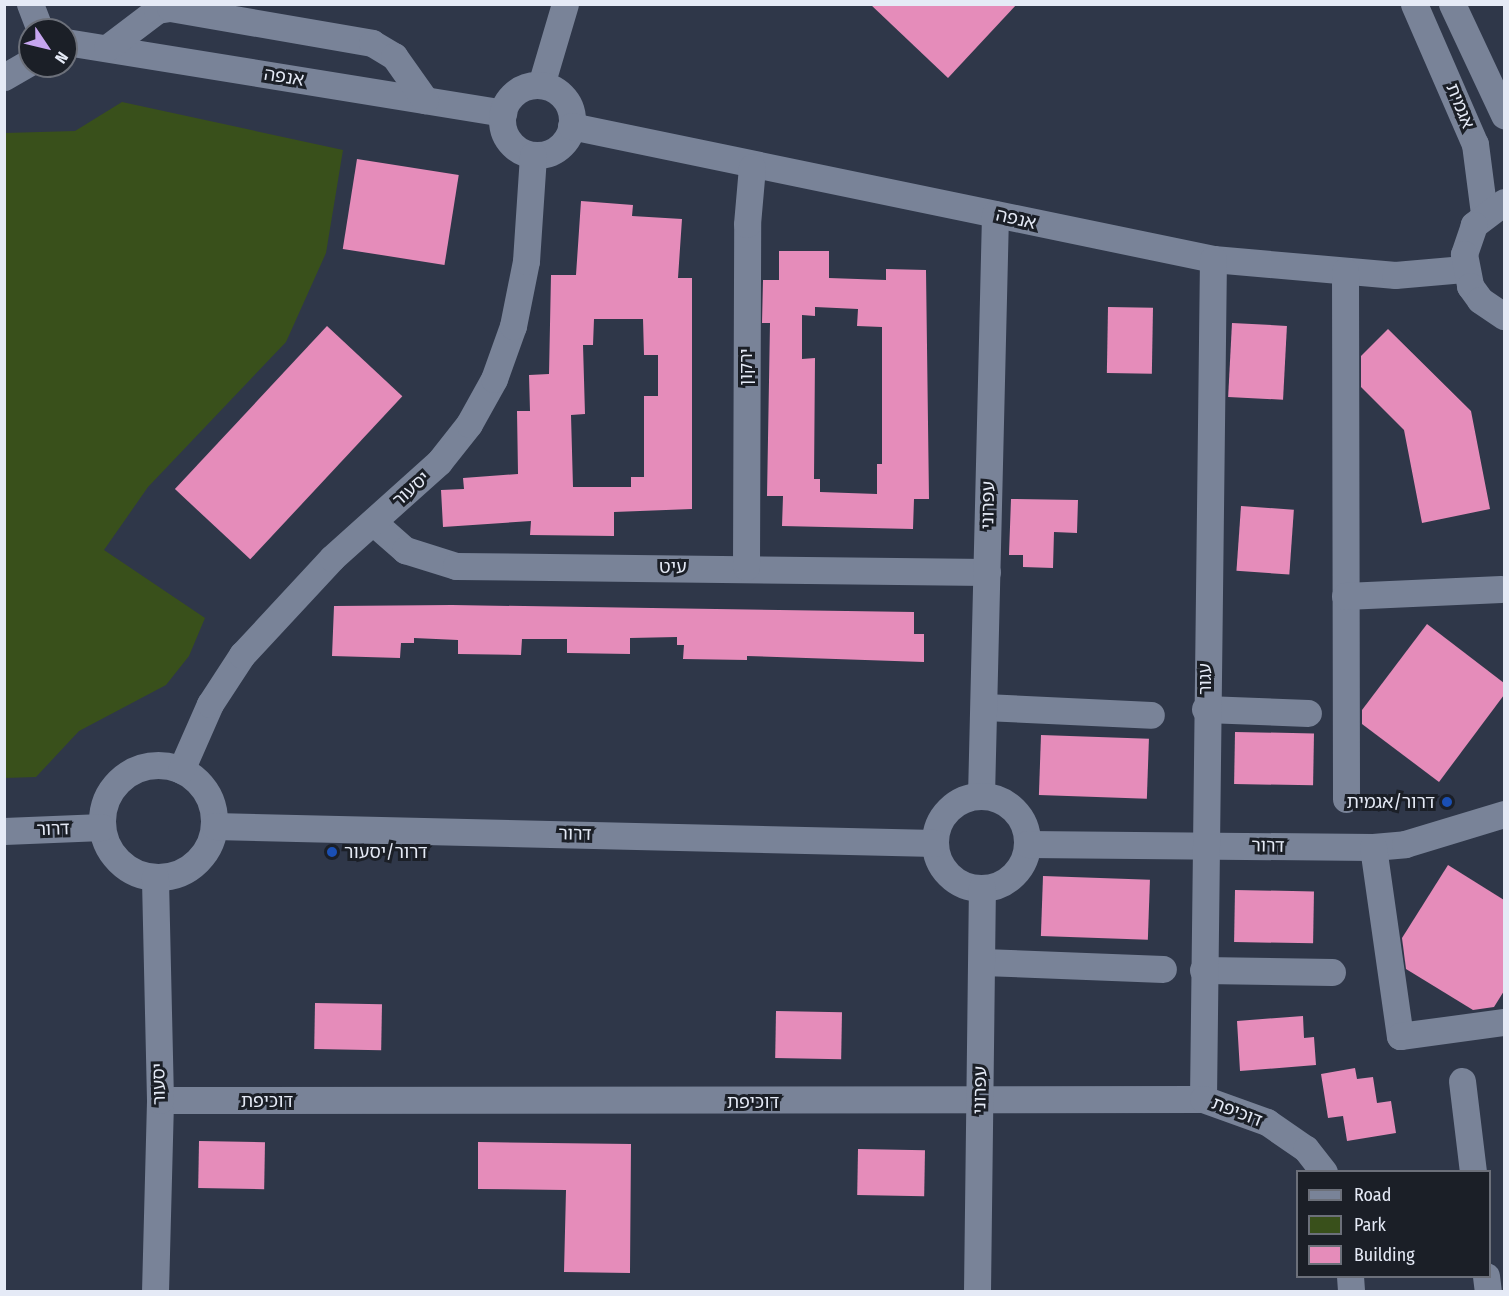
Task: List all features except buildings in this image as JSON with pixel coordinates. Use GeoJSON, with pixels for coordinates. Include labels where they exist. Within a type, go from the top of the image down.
{"type":"FeatureCollection","features":[{"type":"Feature","properties":{"kind":"street"},"geometry":{"type":"LineString","coordinates":[[541,85],[565,4]]}},
{"type":"Feature","properties":{"kind":"street","name":"אגמית"},"geometry":{"type":"LineString","coordinates":[[1414,4],[1475,144],[1494,207]]}},
{"type":"Feature","properties":{"kind":"street","name":"אגמית"},"geometry":{"type":"LineString","coordinates":[[1452,4],[1504,115]]}},
{"type":"Feature","properties":{"kind":"street"},"geometry":{"type":"LineString","coordinates":[[107,48],[157,10],[170,8],[372,43],[394,56],[425,100]]}},
{"type":"Feature","properties":{"kind":"street","name":"אנפה"},"geometry":{"type":"LineString","coordinates":[[78,44],[502,113]]}},
{"type":"Feature","properties":{"kind":"street"},"geometry":{"type":"LineString","coordinates":[[4,77],[18,69]]}},
{"type":"Feature","properties":{"kind":"street"},"geometry":{"type":"LineString","coordinates":[[541,85],[568,103],[572,126],[553,151],[533,155],[509,141],[502,113],[512,94],[541,85]]}},
{"type":"Feature","properties":{"kind":"street","name":"אנפה"},"geometry":{"type":"LineString","coordinates":[[572,126],[752,167],[1213,259],[1413,275],[1464,269]]}},
{"type":"Feature","properties":{"kind":"street","name":"יסעור"},"geometry":{"type":"LineString","coordinates":[[181,770],[210,704],[242,655],[332,558],[440,462],[494,379],[513,326],[526,261],[533,155]]}},
{"type":"Feature","properties":{"kind":"street","name":"ירקון"},"geometry":{"type":"LineString","coordinates":[[746,567],[747,224],[752,167]]}},
{"type":"Feature","properties":{"kind":"street"},"geometry":{"type":"LineString","coordinates":[[1494,207],[1467,239],[1464,269],[1480,300],[1504,316]]}},
{"type":"Feature","properties":{"kind":"street","name":"עפרוני"},"geometry":{"type":"LineString","coordinates":[[981,796],[995,214]]}},
{"type":"Feature","properties":{"kind":"street","name":"עגור"},"geometry":{"type":"LineString","coordinates":[[1203,1099],[1205,709],[1213,259]]}},
{"type":"Feature","properties":{"kind":"street"},"geometry":{"type":"LineString","coordinates":[[1344,271],[1346,799]]}},
{"type":"Feature","properties":{"kind":"street","name":"עיט"},"geometry":{"type":"LineString","coordinates":[[373,522],[405,550],[456,566],[746,567],[987,572]]}},
{"type":"Feature","properties":{"kind":"street"},"geometry":{"type":"LineString","coordinates":[[1345,596],[1501,589]]}},
{"type":"Feature","properties":{"kind":"street"},"geometry":{"type":"LineString","coordinates":[[984,706],[1151,715]]}},
{"type":"Feature","properties":{"kind":"street"},"geometry":{"type":"LineString","coordinates":[[1205,709],[1308,713]]}},
{"type":"Feature","properties":{"kind":"street"},"geometry":{"type":"LineString","coordinates":[[153,765],[181,770],[210,798],[214,826],[195,863],[155,877],[120,862],[102,827],[107,799],[125,776],[153,765]]}},
{"type":"Feature","properties":{"kind":"street"},"geometry":{"type":"LineString","coordinates":[[981,796],[996,798],[1020,816],[1028,844],[1008,880],[982,888],[955,880],[941,864],[935,843],[949,810],[981,796]]}},
{"type":"Feature","properties":{"kind":"street","name":"דרור"},"geometry":{"type":"LineString","coordinates":[[1028,844],[1373,847],[1405,844],[1504,814]]}},
{"type":"Feature","properties":{"kind":"street","name":"דרור"},"geometry":{"type":"LineString","coordinates":[[214,826],[935,843]]}},
{"type":"Feature","properties":{"kind":"street","name":"דרור"},"geometry":{"type":"LineString","coordinates":[[4,831],[102,827]]}},
{"type":"Feature","properties":{"kind":"street"},"geometry":{"type":"LineString","coordinates":[[1373,847],[1400,1036],[1504,1023]]}},
{"type":"Feature","properties":{"kind":"street","name":"יסעור"},"geometry":{"type":"LineString","coordinates":[[155,877],[160,1100],[155,1292]]}},
{"type":"Feature","properties":{"kind":"street","name":"עפרוני"},"geometry":{"type":"LineString","coordinates":[[977,1292],[982,888]]}},
{"type":"Feature","properties":{"kind":"street"},"geometry":{"type":"LineString","coordinates":[[982,962],[1163,969]]}},
{"type":"Feature","properties":{"kind":"street"},"geometry":{"type":"LineString","coordinates":[[1203,970],[1332,972]]}},
{"type":"Feature","properties":{"kind":"street"},"geometry":{"type":"LineString","coordinates":[[1462,1082],[1473,1170]]}},
{"type":"Feature","properties":{"kind":"street","name":"דוכיפת"},"geometry":{"type":"LineString","coordinates":[[160,1100],[980,1103],[1203,1099],[1267,1122],[1306,1149],[1322,1170]]}},
{"type":"Feature","properties":{"kind":"green space"},"geometry":{"type":"Polygon","coordinates":[[[122,102],[343,150],[326,253],[286,342],[148,487],[104,550],[205,618],[189,656],[166,685],[79,731],[36,777],[5,778],[5,133],[75,131],[122,102]]]}},
{"type":"Feature","properties":{"kind":"place","name":"דרור/אגמית"},"geometry":{"type":"Point","coordinates":[1447,802]}},
{"type":"Feature","properties":{"kind":"place","name":"דרור/יסעור"},"geometry":{"type":"Point","coordinates":[332,852]}}]}
